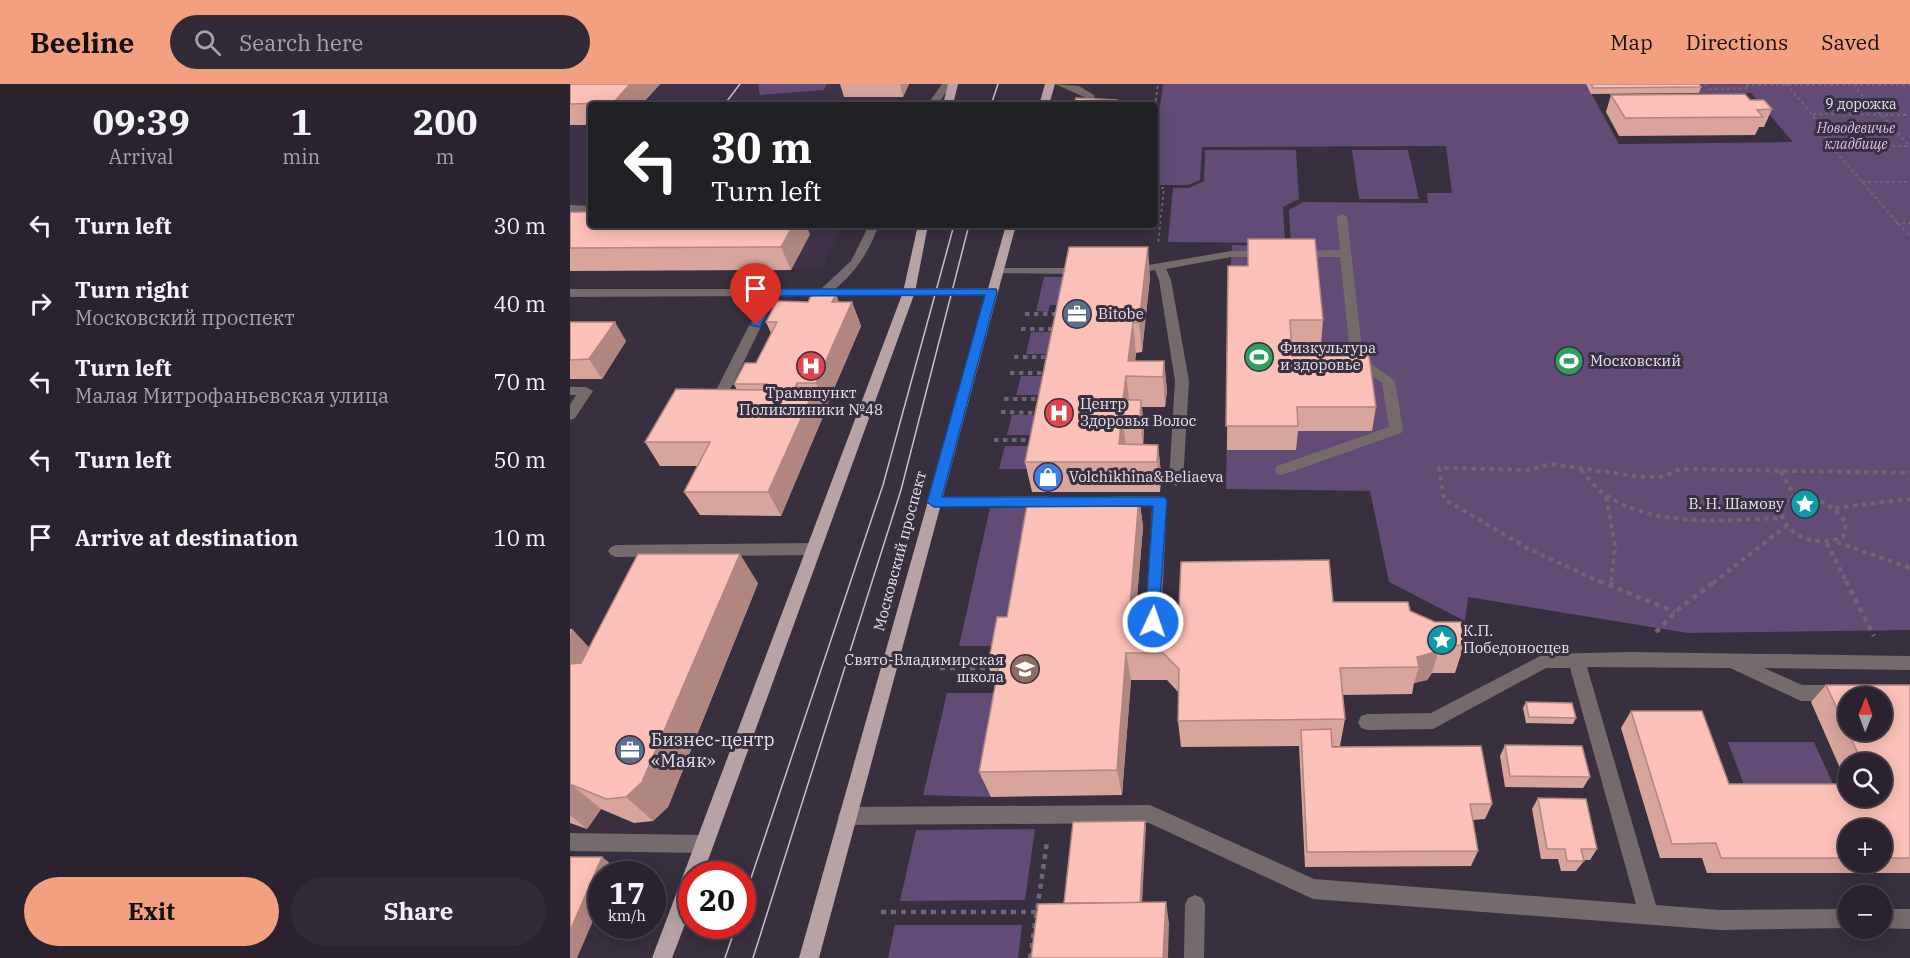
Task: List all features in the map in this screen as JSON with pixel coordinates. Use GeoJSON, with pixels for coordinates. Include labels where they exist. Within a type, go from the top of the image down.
{"type":"FeatureCollection","features":[{"type":"Feature","properties":{"kind":"main road"},"geometry":{"type":"LineString","coordinates":[[949,102],[953,84]]}},
{"type":"Feature","properties":{"kind":"main road"},"geometry":{"type":"LineString","coordinates":[[1045,102],[1050,84]]}},
{"type":"Feature","properties":{"kind":"main road"},"geometry":{"type":"LineString","coordinates":[[698,861],[909,292],[922,228]]}},
{"type":"Feature","properties":{"kind":"main road","name":"Московский проспект"},"geometry":{"type":"LineString","coordinates":[[809,958],[1010,228]]}},
{"type":"Feature","properties":{"kind":"main road"},"geometry":{"type":"LineString","coordinates":[[662,958],[678,914]]}},
{"type":"Feature","properties":{"kind":"street"},"geometry":{"type":"LineString","coordinates":[[934,102],[947,84]]}},
{"type":"Feature","properties":{"kind":"street"},"geometry":{"type":"LineString","coordinates":[[1060,84],[1087,92],[1091,96],[1091,102]]}},
{"type":"Feature","properties":{"kind":"street"},"geometry":{"type":"LineString","coordinates":[[570,208],[588,208],[570,230]]}},
{"type":"Feature","properties":{"kind":"street"},"geometry":{"type":"LineString","coordinates":[[1282,470],[1396,430],[1388,381],[1357,360],[1342,218]]}},
{"type":"Feature","properties":{"kind":"street"},"geometry":{"type":"LineString","coordinates":[[824,292],[854,269],[862,256],[873,228]]}},
{"type":"Feature","properties":{"kind":"street"},"geometry":{"type":"LineString","coordinates":[[1121,271],[1160,268],[1231,254],[1346,253]]}},
{"type":"Feature","properties":{"kind":"street"},"geometry":{"type":"LineString","coordinates":[[1160,268],[1165,280],[1182,381],[1176,481]]}},
{"type":"Feature","properties":{"kind":"street"},"geometry":{"type":"LineString","coordinates":[[998,271],[1098,271]]}},
{"type":"Feature","properties":{"kind":"street"},"geometry":{"type":"LineString","coordinates":[[570,293],[992,292]]}},
{"type":"Feature","properties":{"kind":"street"},"geometry":{"type":"LineString","coordinates":[[715,406],[772,293]]}},
{"type":"Feature","properties":{"kind":"street"},"geometry":{"type":"LineString","coordinates":[[570,391],[586,391],[570,415]]}},
{"type":"Feature","properties":{"kind":"street"},"geometry":{"type":"LineString","coordinates":[[934,502],[1065,501]]}},
{"type":"Feature","properties":{"kind":"street"},"geometry":{"type":"LineString","coordinates":[[1100,501],[1160,501],[1153,622]]}},
{"type":"Feature","properties":{"kind":"street"},"geometry":{"type":"LineString","coordinates":[[616,551],[813,549]]}},
{"type":"Feature","properties":{"kind":"street"},"geometry":{"type":"LineString","coordinates":[[1367,722],[1433,721],[1544,661],[1631,659],[1910,663]]}},
{"type":"Feature","properties":{"kind":"street"},"geometry":{"type":"LineString","coordinates":[[1576,660],[1649,915]]}},
{"type":"Feature","properties":{"kind":"street"},"geometry":{"type":"LineString","coordinates":[[1732,661],[1801,693],[1838,693]]}},
{"type":"Feature","properties":{"kind":"street"},"geometry":{"type":"LineString","coordinates":[[848,816],[1150,814],[1313,889],[1719,920],[1838,919]]}},
{"type":"Feature","properties":{"kind":"street"},"geometry":{"type":"LineString","coordinates":[[570,842],[704,844]]}},
{"type":"Feature","properties":{"kind":"street"},"geometry":{"type":"LineString","coordinates":[[1194,958],[1195,905]]}},
{"type":"Feature","properties":{"kind":"street"},"geometry":{"type":"LineString","coordinates":[[1892,919],[1910,919]]}},
{"type":"Feature","properties":{"kind":"path"},"geometry":{"type":"LineString","coordinates":[[1156,102],[1158,84]]}},
{"type":"Feature","properties":{"kind":"path"},"geometry":{"type":"LineString","coordinates":[[1705,84],[1709,89],[1749,88],[1746,85],[1910,85]]}},
{"type":"Feature","properties":{"kind":"path"},"geometry":{"type":"LineString","coordinates":[[1724,84],[1728,88]]}},
{"type":"Feature","properties":{"kind":"path"},"geometry":{"type":"LineString","coordinates":[[1787,85],[1812,114],[1831,146],[1896,224],[1910,237]]}},
{"type":"Feature","properties":{"kind":"path"},"geometry":{"type":"LineString","coordinates":[[1853,85],[1910,146]]}},
{"type":"Feature","properties":{"kind":"path","name":"9 дорожка"},"geometry":{"type":"LineString","coordinates":[[1812,114],[1910,115]]}},
{"type":"Feature","properties":{"kind":"path"},"geometry":{"type":"LineString","coordinates":[[1831,146],[1910,146]]}},
{"type":"Feature","properties":{"kind":"path"},"geometry":{"type":"LineString","coordinates":[[1861,182],[1910,182]]}},
{"type":"Feature","properties":{"kind":"path"},"geometry":{"type":"LineString","coordinates":[[1158,188],[1164,188],[1156,255],[1160,268]]}},
{"type":"Feature","properties":{"kind":"path"},"geometry":{"type":"LineString","coordinates":[[1896,224],[1910,223]]}},
{"type":"Feature","properties":{"kind":"path"},"geometry":{"type":"LineString","coordinates":[[1024,314],[1066,314]]}},
{"type":"Feature","properties":{"kind":"path"},"geometry":{"type":"LineString","coordinates":[[1021,329],[1064,329]]}},
{"type":"Feature","properties":{"kind":"path"},"geometry":{"type":"LineString","coordinates":[[1014,357],[1058,357]]}},
{"type":"Feature","properties":{"kind":"path"},"geometry":{"type":"LineString","coordinates":[[1010,373],[1055,373]]}},
{"type":"Feature","properties":{"kind":"path"},"geometry":{"type":"LineString","coordinates":[[1004,399],[1050,399]]}},
{"type":"Feature","properties":{"kind":"path"},"geometry":{"type":"LineString","coordinates":[[1001,412],[1047,413]]}},
{"type":"Feature","properties":{"kind":"path"},"geometry":{"type":"LineString","coordinates":[[994,440],[1042,440]]}},
{"type":"Feature","properties":{"kind":"path"},"geometry":{"type":"LineString","coordinates":[[1675,612],[1611,587],[1485,527],[1444,499],[1438,468],[1529,470],[1551,464],[1642,477],[1661,477],[1681,469],[1910,473]]}},
{"type":"Feature","properties":{"kind":"path"},"geometry":{"type":"LineString","coordinates":[[1581,470],[1606,496],[1649,515],[1713,520],[1780,518]]}},
{"type":"Feature","properties":{"kind":"path"},"geometry":{"type":"LineString","coordinates":[[1782,471],[1794,496]]}},
{"type":"Feature","properties":{"kind":"path"},"geometry":{"type":"LineString","coordinates":[[1606,496],[1615,545],[1611,587]]}},
{"type":"Feature","properties":{"kind":"path"},"geometry":{"type":"LineString","coordinates":[[1794,496],[1814,498],[1834,508],[1846,523],[1843,537],[1827,543],[1805,539],[1786,526],[1780,518],[1781,504],[1794,496]]}},
{"type":"Feature","properties":{"kind":"path"},"geometry":{"type":"LineString","coordinates":[[1834,508],[1910,499]]}},
{"type":"Feature","properties":{"kind":"path"},"geometry":{"type":"LineString","coordinates":[[1631,659],[1675,612],[1786,526]]}},
{"type":"Feature","properties":{"kind":"path"},"geometry":{"type":"LineString","coordinates":[[1837,541],[1910,568]]}},
{"type":"Feature","properties":{"kind":"path"},"geometry":{"type":"LineString","coordinates":[[1827,543],[1888,663]]}},
{"type":"Feature","properties":{"kind":"path"},"geometry":{"type":"LineString","coordinates":[[940,668],[1002,668]]}},
{"type":"Feature","properties":{"kind":"path"},"geometry":{"type":"LineString","coordinates":[[1030,958],[1051,814]]}},
{"type":"Feature","properties":{"kind":"path"},"geometry":{"type":"LineString","coordinates":[[881,912],[1037,912]]}},
{"type":"Feature","properties":{"kind":"shaded area"},"geometry":{"type":"Polygon","coordinates":[[[570,84],[909,84],[900,102],[588,102],[588,228],[841,228],[822,269],[570,271],[570,84]]]}},
{"type":"Feature","properties":{"kind":"green space"},"geometry":{"type":"Polygon","coordinates":[[[758,84],[827,84],[824,90],[760,95],[758,84]]]}},
{"type":"Feature","properties":{"kind":"green space","name":"Новодевичье кладбище"},"geometry":{"type":"Polygon","coordinates":[[[1163,84],[1586,84],[1619,144],[1793,142],[1751,93],[1699,93],[1692,84],[1910,84],[1910,630],[1688,633],[1468,597],[1465,621],[1389,582],[1370,491],[1226,489],[1229,290],[1232,245],[1291,246],[1289,210],[1303,202],[1428,203],[1427,193],[1452,193],[1446,146],[1202,147],[1200,180],[1188,185],[1158,185],[1158,122],[1163,84]]]}},
{"type":"Feature","properties":{"kind":"green space"},"geometry":{"type":"Polygon","coordinates":[[[1205,150],[1296,150],[1299,199],[1283,207],[1285,243],[1168,242],[1173,188],[1189,188],[1204,181],[1205,150]]]}},
{"type":"Feature","properties":{"kind":"green space"},"geometry":{"type":"Polygon","coordinates":[[[1352,150],[1408,150],[1419,199],[1359,199],[1352,150]]]}},
{"type":"Feature","properties":{"kind":"green space"},"geometry":{"type":"Polygon","coordinates":[[[1044,277],[1074,277],[1068,305],[1050,305],[1048,312],[1036,311],[1044,277]]]}},
{"type":"Feature","properties":{"kind":"green space"},"geometry":{"type":"Polygon","coordinates":[[[1031,332],[1063,332],[1058,354],[1026,354],[1031,332]]]}},
{"type":"Feature","properties":{"kind":"green space"},"geometry":{"type":"Polygon","coordinates":[[[1021,376],[1054,376],[1051,395],[1016,395],[1021,376]]]}},
{"type":"Feature","properties":{"kind":"green space"},"geometry":{"type":"Polygon","coordinates":[[[1012,415],[1047,415],[1043,435],[1007,435],[1012,415]]]}},
{"type":"Feature","properties":{"kind":"green space"},"geometry":{"type":"Polygon","coordinates":[[[1005,446],[1041,446],[1036,469],[999,469],[1005,446]]]}},
{"type":"Feature","properties":{"kind":"green space"},"geometry":{"type":"Polygon","coordinates":[[[1040,507],[1016,646],[959,646],[990,508],[1040,507]]]}},
{"type":"Feature","properties":{"kind":"green space"},"geometry":{"type":"Polygon","coordinates":[[[947,693],[1008,693],[991,797],[923,795],[947,693]]]}},
{"type":"Feature","properties":{"kind":"green space"},"geometry":{"type":"Polygon","coordinates":[[[1728,742],[1814,742],[1837,793],[1747,793],[1728,742]]]}},
{"type":"Feature","properties":{"kind":"green space"},"geometry":{"type":"Polygon","coordinates":[[[1035,829],[1025,900],[900,901],[916,830],[1035,829]]]}},
{"type":"Feature","properties":{"kind":"green space"},"geometry":{"type":"Polygon","coordinates":[[[895,925],[1022,925],[1018,958],[888,958],[895,925]]]}},
{"type":"Feature","properties":{"kind":"building"},"geometry":{"type":"Polygon","coordinates":[[[570,84],[630,84],[614,102],[570,104],[570,84]]]}},
{"type":"Feature","properties":{"kind":"building"},"geometry":{"type":"Polygon","coordinates":[[[1591,84],[1699,84],[1701,87],[1593,88],[1591,84]]]}},
{"type":"Feature","properties":{"kind":"building"},"geometry":{"type":"Polygon","coordinates":[[[1745,94],[1750,100],[1764,100],[1772,109],[1757,110],[1763,117],[1625,118],[1611,95],[1745,94]]]}},
{"type":"Feature","properties":{"kind":"building"},"geometry":{"type":"Polygon","coordinates":[[[1076,98],[1117,100],[1117,102],[1075,102],[1076,98]]]}},
{"type":"Feature","properties":{"kind":"building"},"geometry":{"type":"Polygon","coordinates":[[[570,212],[588,212],[588,228],[791,228],[781,247],[570,248],[570,212]]]}},
{"type":"Feature","properties":{"kind":"building","name":"Физкультура и здоровье"},"geometry":{"type":"Polygon","coordinates":[[[1248,239],[1315,239],[1323,320],[1290,320],[1292,356],[1369,356],[1376,407],[1297,407],[1298,426],[1226,426],[1228,266],[1248,266],[1248,239]]]}},
{"type":"Feature","properties":{"kind":"building"},"geometry":{"type":"Polygon","coordinates":[[[1069,247],[1148,247],[1139,322],[1133,323],[1128,361],[1164,361],[1163,377],[1126,376],[1123,400],[1141,400],[1140,416],[1122,416],[1119,444],[1158,445],[1157,462],[1025,462],[1069,247]]]}},
{"type":"Feature","properties":{"kind":"building"},"geometry":{"type":"Polygon","coordinates":[[[812,294],[836,294],[832,302],[852,302],[816,383],[797,383],[794,390],[814,390],[768,492],[684,492],[710,442],[645,442],[676,389],[764,390],[767,384],[734,384],[745,363],[756,363],[777,322],[766,322],[777,301],[808,302],[812,294]]]}},
{"type":"Feature","properties":{"kind":"building"},"geometry":{"type":"Polygon","coordinates":[[[570,322],[615,322],[589,359],[570,360],[570,322]]]}},
{"type":"Feature","properties":{"kind":"building"},"geometry":{"type":"Polygon","coordinates":[[[1139,497],[1129,619],[1162,620],[1179,608],[1181,562],[1329,560],[1333,602],[1408,602],[1410,611],[1435,622],[1461,622],[1464,645],[1440,646],[1435,652],[1417,657],[1419,667],[1340,668],[1345,719],[1178,721],[1179,669],[1163,653],[1126,653],[1117,770],[979,772],[999,665],[988,665],[997,617],[1007,617],[1028,499],[1139,497]]]}},
{"type":"Feature","properties":{"kind":"building","name":"Бизнес-центр «Маяк»"},"geometry":{"type":"Polygon","coordinates":[[[638,554],[740,554],[642,782],[626,797],[606,799],[572,785],[570,787],[570,664],[581,663],[638,554]]]}},
{"type":"Feature","properties":{"kind":"building"},"geometry":{"type":"Polygon","coordinates":[[[1826,685],[1910,685],[1910,858],[1892,858],[1892,819],[1838,819],[1838,858],[1721,858],[1716,843],[1672,844],[1631,711],[1702,711],[1729,784],[1838,784],[1838,807],[1892,807],[1892,753],[1858,753],[1852,741],[1892,741],[1892,687],[1838,687],[1838,711],[1826,685]]]}},
{"type":"Feature","properties":{"kind":"building"},"geometry":{"type":"Polygon","coordinates":[[[1526,702],[1572,703],[1576,718],[1529,717],[1526,702]]]}},
{"type":"Feature","properties":{"kind":"building"},"geometry":{"type":"Polygon","coordinates":[[[1331,729],[1332,747],[1481,746],[1492,804],[1470,804],[1478,851],[1307,852],[1301,730],[1331,729]]]}},
{"type":"Feature","properties":{"kind":"building"},"geometry":{"type":"Polygon","coordinates":[[[1505,745],[1582,746],[1590,777],[1510,776],[1505,745]]]}},
{"type":"Feature","properties":{"kind":"building"},"geometry":{"type":"Polygon","coordinates":[[[1538,798],[1586,799],[1597,849],[1581,849],[1584,861],[1567,861],[1565,849],[1547,849],[1538,798]]]}},
{"type":"Feature","properties":{"kind":"building"},"geometry":{"type":"Polygon","coordinates":[[[1145,821],[1140,903],[1064,903],[1073,822],[1145,821]]]}},
{"type":"Feature","properties":{"kind":"building"},"geometry":{"type":"Polygon","coordinates":[[[570,857],[602,857],[600,861],[588,861],[588,889],[570,931],[570,857]]]}},
{"type":"Feature","properties":{"kind":"building"},"geometry":{"type":"Polygon","coordinates":[[[1166,902],[1163,958],[1031,958],[1038,904],[1166,902]]]}},
{"type":"Feature","properties":{"kind":"tram line"},"geometry":{"type":"LineString","coordinates":[[726,102],[740,84]]}},
{"type":"Feature","properties":{"kind":"tram line"},"geometry":{"type":"LineString","coordinates":[[992,102],[998,84]]}},
{"type":"Feature","properties":{"kind":"tram line"},"geometry":{"type":"LineString","coordinates":[[756,863],[883,485],[953,228]]}},
{"type":"Feature","properties":{"kind":"tram line"},"geometry":{"type":"LineString","coordinates":[[753,958],[901,490],[968,228]]}},
{"type":"Feature","properties":{"kind":"tram line"},"geometry":{"type":"LineString","coordinates":[[725,958],[732,939]]}},
{"type":"Feature","properties":{"kind":"place","name":"Bitobe"},"geometry":{"type":"Point","coordinates":[1077,314]}},
{"type":"Feature","properties":{"kind":"place","name":"Физкультура и здоровье"},"geometry":{"type":"Point","coordinates":[1259,357]}},
{"type":"Feature","properties":{"kind":"place","name":"Московский"},"geometry":{"type":"Point","coordinates":[1569,361]}},
{"type":"Feature","properties":{"kind":"place","name":"Трамвпункт Поликлиники №48"},"geometry":{"type":"Point","coordinates":[811,366]}},
{"type":"Feature","properties":{"kind":"place","name":"Центр Здоровья Волос"},"geometry":{"type":"Point","coordinates":[1059,413]}},
{"type":"Feature","properties":{"kind":"place","name":"Volchikhina&Beliaeva"},"geometry":{"type":"Point","coordinates":[1048,477]}},
{"type":"Feature","properties":{"kind":"place","name":"В. Н. Шамову"},"geometry":{"type":"Point","coordinates":[1805,504]}},
{"type":"Feature","properties":{"kind":"place","name":"К.П. Победоносцев"},"geometry":{"type":"Point","coordinates":[1442,640]}},
{"type":"Feature","properties":{"kind":"place","name":"Свято-Владимирская школа"},"geometry":{"type":"Point","coordinates":[1025,669]}},
{"type":"Feature","properties":{"kind":"place","name":"Бизнес-центр «Маяк»"},"geometry":{"type":"Point","coordinates":[630,750]}},
{"type":"Feature","properties":{"kind":"route"},"geometry":{"type":"LineString","coordinates":[[756,325],[772,293],[992,292],[934,502],[1160,501],[1153,622]]}}]}
